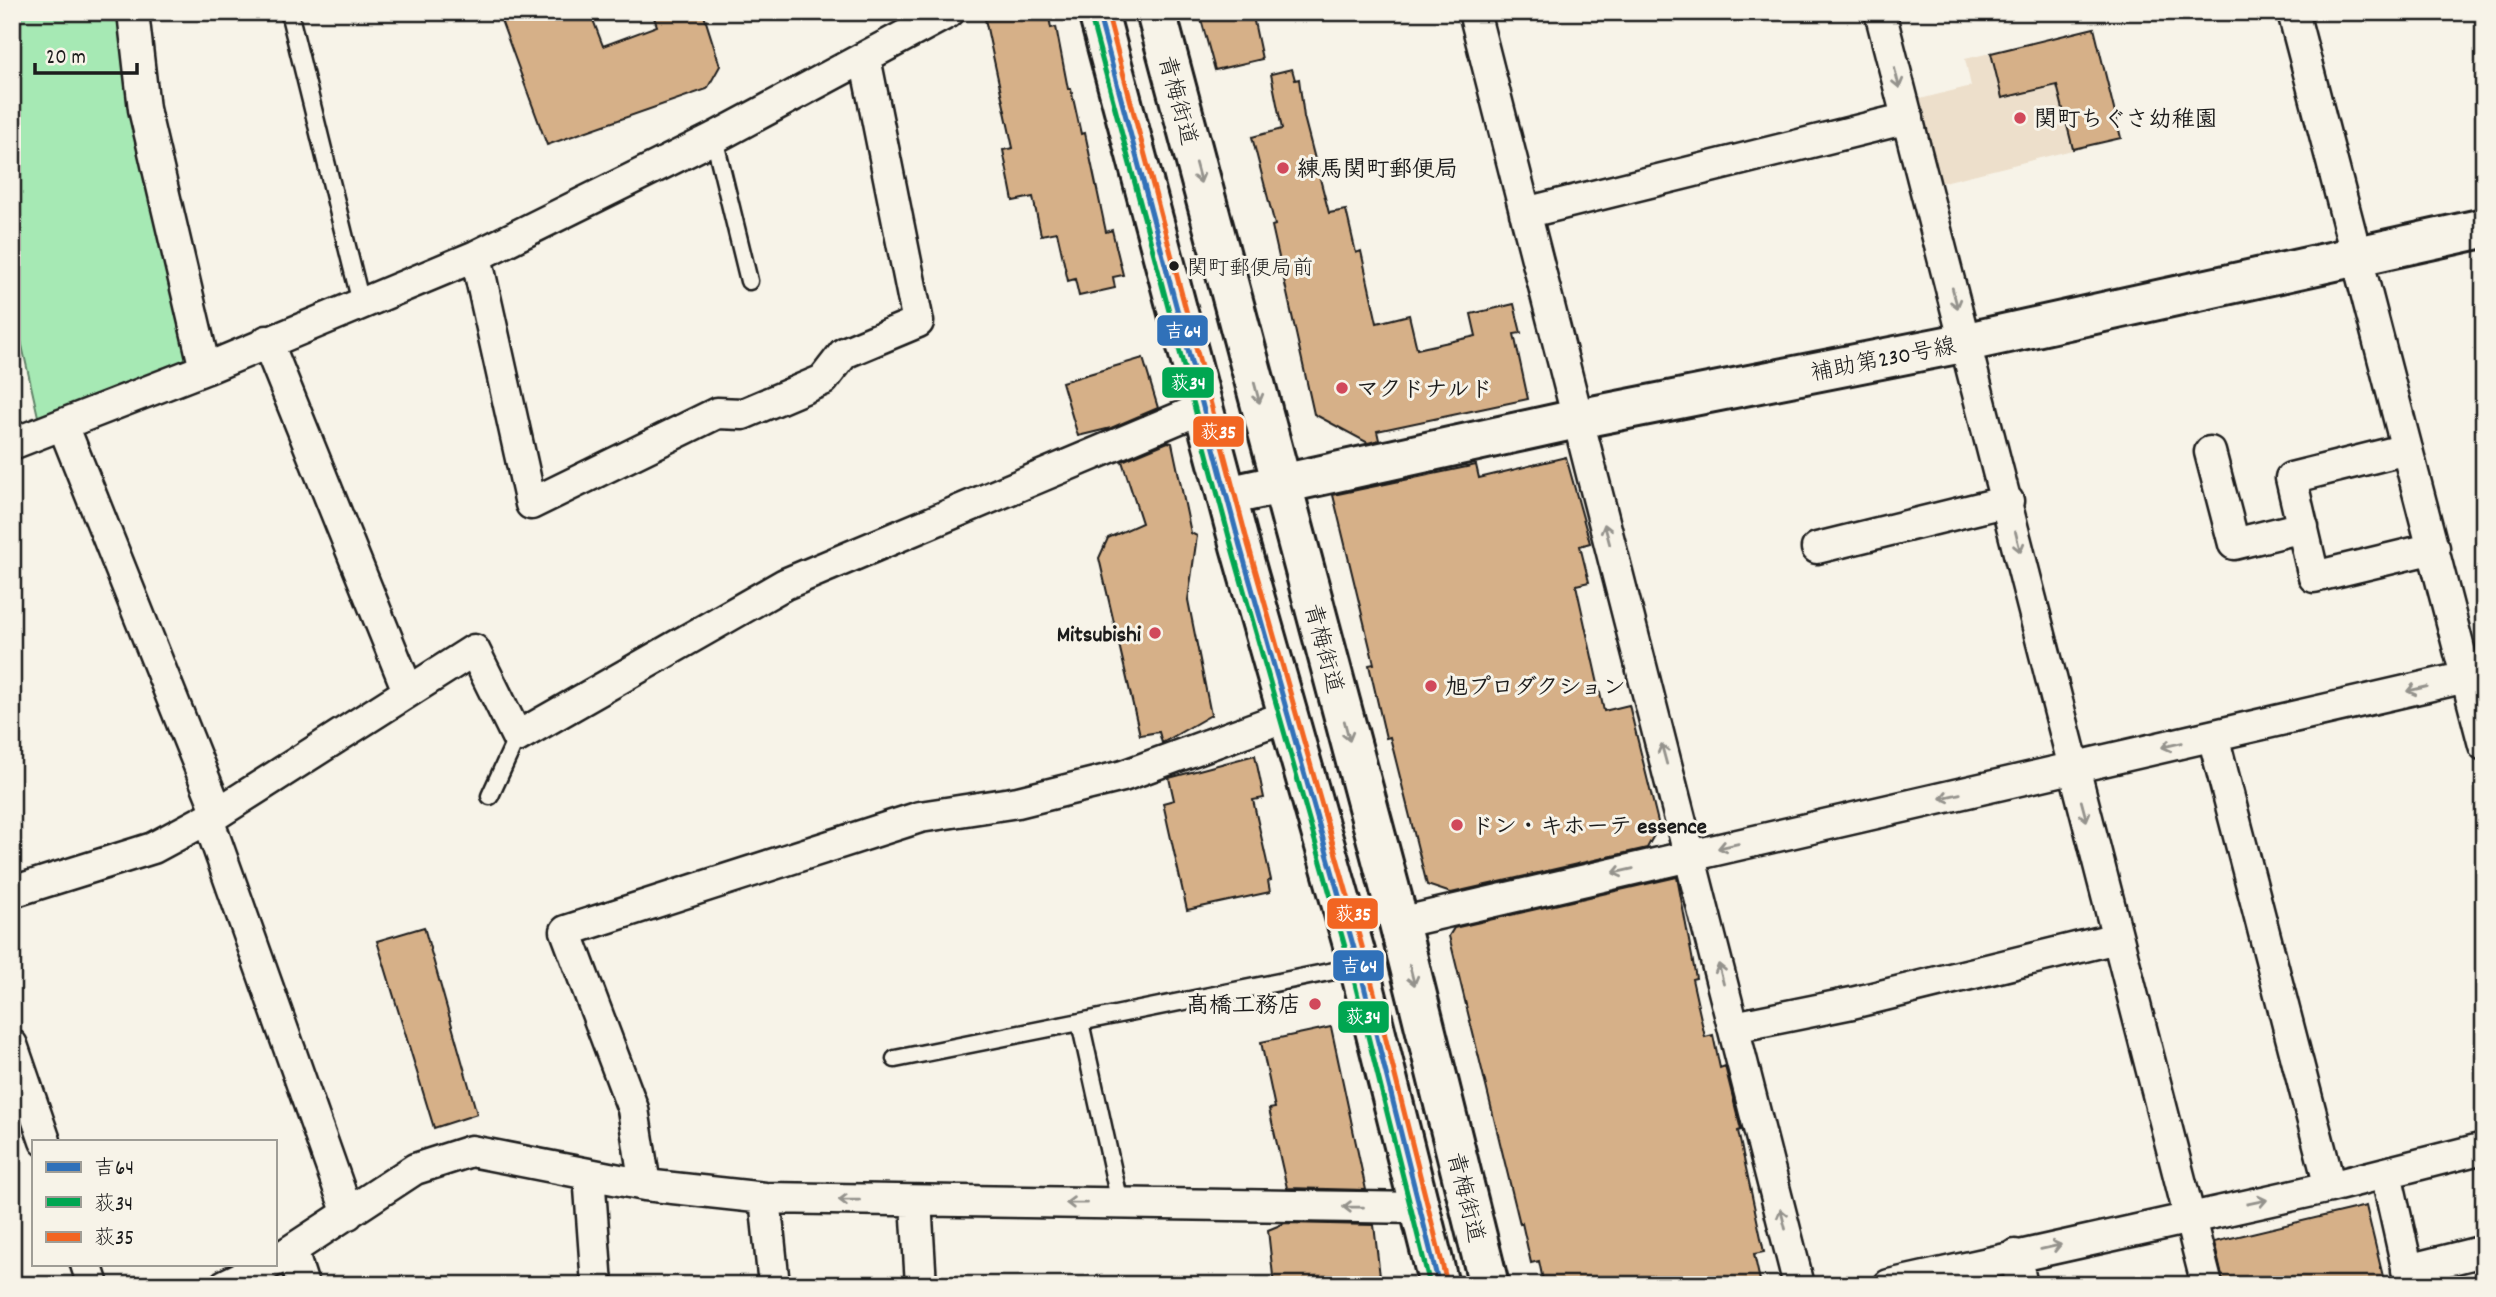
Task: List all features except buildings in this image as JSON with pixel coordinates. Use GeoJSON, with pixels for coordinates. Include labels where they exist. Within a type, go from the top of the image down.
{"type":"FeatureCollection","features":[{"type":"Feature","properties":{"kind":"main road","name":"青梅街道"},"geometry":{"type":"LineString","coordinates":[[1098,12],[1287,716],[1359,966],[1439,1285]]}},
{"type":"Feature","properties":{"kind":"main road","name":"青梅街道"},"geometry":{"type":"LineString","coordinates":[[1156,12],[1399,923],[1489,1285]]}},
{"type":"Feature","properties":{"kind":"main road","name":"補助第230号線"},"geometry":{"type":"LineString","coordinates":[[1227,496],[1577,419],[1966,342],[2354,254],[2484,228]]}},
{"type":"Feature","properties":{"kind":"street"},"geometry":{"type":"LineString","coordinates":[[133,12],[144,108],[205,369]]}},
{"type":"Feature","properties":{"kind":"street"},"geometry":{"type":"LineString","coordinates":[[12,444],[205,369],[476,256],[714,138],[949,12]]}},
{"type":"Feature","properties":{"kind":"street"},"geometry":{"type":"LineString","coordinates":[[1474,12],[1800,1285]]}},
{"type":"Feature","properties":{"kind":"street"},"geometry":{"type":"LineString","coordinates":[[1880,12],[2008,501],[2073,768],[2207,1285]]}},
{"type":"Feature","properties":{"kind":"street"},"geometry":{"type":"LineString","coordinates":[[2293,12],[2354,254],[2434,548],[2475,675],[2484,745]]}},
{"type":"Feature","properties":{"kind":"street"},"geometry":{"type":"LineString","coordinates":[[476,256],[531,504],[717,413],[743,414],[823,380],[844,353],[918,322],[865,58]]}},
{"type":"Feature","properties":{"kind":"street"},"geometry":{"type":"LineString","coordinates":[[1525,214],[1908,118]]}},
{"type":"Feature","properties":{"kind":"street"},"geometry":{"type":"LineString","coordinates":[[267,341],[408,691]]}},
{"type":"Feature","properties":{"kind":"street"},"geometry":{"type":"LineString","coordinates":[[12,892],[153,848],[213,816],[474,650],[517,737],[785,584],[1203,408]]}},
{"type":"Feature","properties":{"kind":"street"},"geometry":{"type":"LineString","coordinates":[[63,425],[213,816],[348,1214]]}},
{"type":"Feature","properties":{"kind":"street"},"geometry":{"type":"LineString","coordinates":[[2407,449],[2291,478],[2314,577],[2434,548]]}},
{"type":"Feature","properties":{"kind":"street"},"geometry":{"type":"LineString","coordinates":[[2210,452],[2234,544],[2303,527]]}},
{"type":"Feature","properties":{"kind":"street"},"geometry":{"type":"LineString","coordinates":[[1817,548],[2008,501]]}},
{"type":"Feature","properties":{"kind":"street"},"geometry":{"type":"LineString","coordinates":[[1399,923],[2475,675]]}},
{"type":"Feature","properties":{"kind":"street"},"geometry":{"type":"LineString","coordinates":[[645,1185],[632,1109],[566,931],[920,817],[1018,802],[1123,776],[1287,716]]}},
{"type":"Feature","properties":{"kind":"street"},"geometry":{"type":"LineString","coordinates":[[2213,736],[2330,1187]]}},
{"type":"Feature","properties":{"kind":"street"},"geometry":{"type":"LineString","coordinates":[[1734,1027],[1852,1003],[2118,938]]}},
{"type":"Feature","properties":{"kind":"street"},"geometry":{"type":"LineString","coordinates":[[12,1045],[45,1140]]}},
{"type":"Feature","properties":{"kind":"street"},"geometry":{"type":"LineString","coordinates":[[1889,1285],[2330,1187],[2484,1148]]}},
{"type":"Feature","properties":{"kind":"street"},"geometry":{"type":"LineString","coordinates":[[303,1285],[279,1258],[415,1169],[471,1151],[645,1185],[765,1198],[1421,1208]]}},
{"type":"Feature","properties":{"kind":"street"},"geometry":{"type":"LineString","coordinates":[[2386,1173],[2409,1277],[2484,1251]]}},
{"type":"Feature","properties":{"kind":"street"},"geometry":{"type":"LineString","coordinates":[[589,1174],[597,1285]]}},
{"type":"Feature","properties":{"kind":"street"},"geometry":{"type":"LineString","coordinates":[[765,1198],[774,1285]]}},
{"type":"Feature","properties":{"kind":"street"},"geometry":{"type":"LineString","coordinates":[[916,1201],[921,1285]]}},
{"type":"Feature","properties":{"kind":"street"},"geometry":{"type":"LineString","coordinates":[[2015,1255],[2022,1285]]}},
{"type":"Feature","properties":{"kind":"street"},"geometry":{"type":"LineString","coordinates":[[87,1266],[93,1285]]}},
{"type":"Feature","properties":{"kind":"street"},"geometry":{"type":"LineString","coordinates":[[225,1285],[263,1266]]}},
{"type":"Feature","properties":{"kind":"lane"},"geometry":{"type":"LineString","coordinates":[[289,12],[361,303]]}},
{"type":"Feature","properties":{"kind":"lane"},"geometry":{"type":"LineString","coordinates":[[714,138],[749,281]]}},
{"type":"Feature","properties":{"kind":"lane"},"geometry":{"type":"LineString","coordinates":[[490,796],[517,737]]}},
{"type":"Feature","properties":{"kind":"lane"},"geometry":{"type":"LineString","coordinates":[[895,1059],[1359,966]]}},
{"type":"Feature","properties":{"kind":"lane"},"geometry":{"type":"LineString","coordinates":[[1080,1022],[1120,1203]]}},
{"type":"Feature","properties":{"kind":"shaded area","name":"関町ちぐさ幼稚園"},"geometry":{"type":"Polygon","coordinates":[[[2094,28],[2121,138],[1940,183],[1920,99],[1971,86],[1965,59],[2094,28]]]}},
{"type":"Feature","properties":{"kind":"green space"},"geometry":{"type":"Polygon","coordinates":[[[12,12],[119,12],[190,360],[39,421],[12,301],[12,12]]]}},
{"type":"Feature","properties":{"kind":"transit line","name":"吉64"},"geometry":{"type":"LineString","coordinates":[[1098,12],[1240,546],[1359,966],[1439,1285]]}},
{"type":"Feature","properties":{"kind":"transit line","name":"荻35"},"geometry":{"type":"LineString","coordinates":[[1107,12],[1248,544],[1367,964],[1447,1283]]}},
{"type":"Feature","properties":{"kind":"transit line","name":"荻34"},"geometry":{"type":"LineString","coordinates":[[1090,14],[1232,548],[1351,968],[1430,1285]]}},
{"type":"Feature","properties":{"kind":"place","name":"関町ちぐさ幼稚園"},"geometry":{"type":"Point","coordinates":[2020,118]}},
{"type":"Feature","properties":{"kind":"place","name":"練馬関町郵便局"},"geometry":{"type":"Point","coordinates":[1283,168]}},
{"type":"Feature","properties":{"kind":"place","name":"関町郵便局前"},"geometry":{"type":"Point","coordinates":[1174,266]}},
{"type":"Feature","properties":{"kind":"place","name":"マクドナルド"},"geometry":{"type":"Point","coordinates":[1342,388]}},
{"type":"Feature","properties":{"kind":"place","name":"Mitsubishi"},"geometry":{"type":"Point","coordinates":[1155,633]}},
{"type":"Feature","properties":{"kind":"place","name":"旭プロダクション"},"geometry":{"type":"Point","coordinates":[1431,686]}},
{"type":"Feature","properties":{"kind":"place","name":"ドン・キホーテ essence"},"geometry":{"type":"Point","coordinates":[1457,825]}},
{"type":"Feature","properties":{"kind":"place","name":"髙橋工務店"},"geometry":{"type":"Point","coordinates":[1315,1004]}}]}
